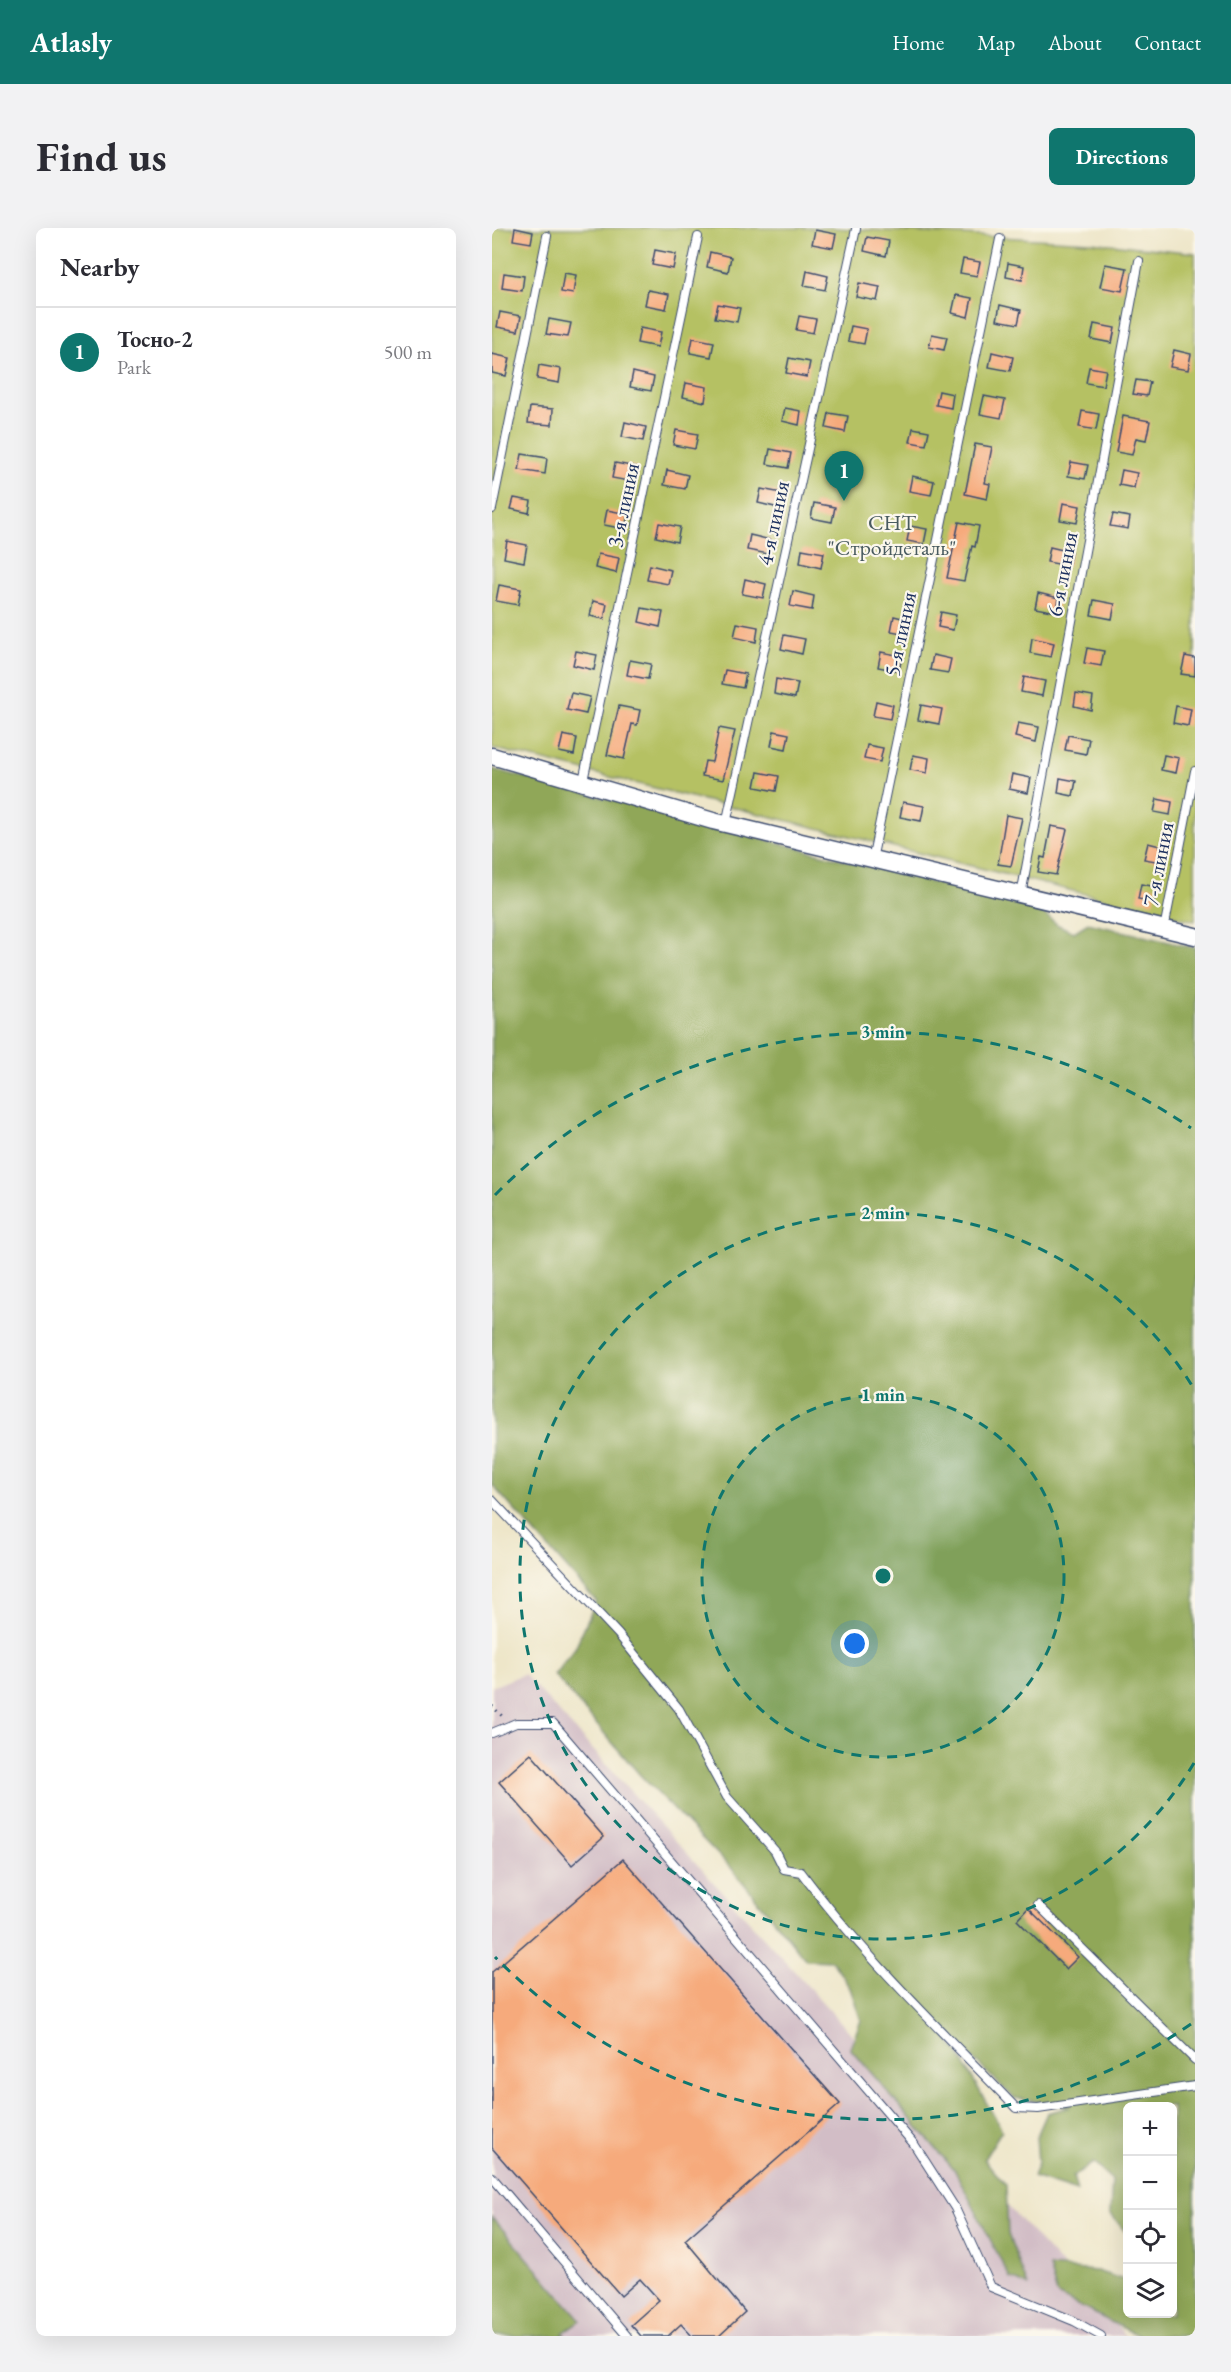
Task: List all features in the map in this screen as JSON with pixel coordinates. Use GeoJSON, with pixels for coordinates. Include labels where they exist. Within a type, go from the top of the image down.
{"type":"FeatureCollection","features":[{"type":"Feature","properties":{"kind":"street"},"geometry":{"type":"LineString","coordinates":[[492,756],[726,824],[1195,936]]}},
{"type":"Feature","properties":{"kind":"lane","name":"4-я линия"},"geometry":{"type":"LineString","coordinates":[[726,824],[856,229]]}},
{"type":"Feature","properties":{"kind":"lane"},"geometry":{"type":"LineString","coordinates":[[492,509],[547,236]]}},
{"type":"Feature","properties":{"kind":"lane","name":"3-я линия"},"geometry":{"type":"LineString","coordinates":[[583,782],[698,237]]}},
{"type":"Feature","properties":{"kind":"lane","name":"5-я линия"},"geometry":{"type":"LineString","coordinates":[[872,860],[1000,239]]}},
{"type":"Feature","properties":{"kind":"lane","name":"6-я линия"},"geometry":{"type":"LineString","coordinates":[[1020,895],[1139,261]]}},
{"type":"Feature","properties":{"kind":"lane","name":"7-я линия"},"geometry":{"type":"LineString","coordinates":[[1164,929],[1195,771]]}},
{"type":"Feature","properties":{"kind":"lane"},"geometry":{"type":"LineString","coordinates":[[492,1500],[618,1634],[679,1708],[727,1797],[775,1851],[784,1869],[801,1872],[826,1906],[884,1971],[1016,2108],[1038,2109],[1195,2086]]}},
{"type":"Feature","properties":{"kind":"lane"},"geometry":{"type":"LineString","coordinates":[[492,1733],[516,1723],[553,1723],[914,2144],[955,2208],[991,2287],[1074,2321],[1101,2336]]}},
{"type":"Feature","properties":{"kind":"lane"},"geometry":{"type":"LineString","coordinates":[[1038,1905],[1195,2060]]}},
{"type":"Feature","properties":{"kind":"lane"},"geometry":{"type":"LineString","coordinates":[[492,2177],[627,2336]]}},
{"type":"Feature","properties":{"kind":"shaded area"},"geometry":{"type":"Polygon","coordinates":[[[524,1674],[1126,2336],[492,2336],[492,1687],[524,1674]]]}},
{"type":"Feature","properties":{"kind":"green space","name":"СНТ \"Стройдеталь\""},"geometry":{"type":"Polygon","coordinates":[[[492,228],[835,228],[1090,242],[1195,253],[1195,921],[492,748],[492,228]]]}},
{"type":"Feature","properties":{"kind":"green space"},"geometry":{"type":"Polygon","coordinates":[[[492,769],[1039,910],[1058,925],[1074,932],[1088,923],[1195,948],[1195,2336],[1139,2336],[1057,2295],[1049,2267],[1097,2271],[1123,2280],[1123,2318],[1177,2318],[1177,2102],[1123,2102],[1123,2229],[1110,2213],[1112,2180],[1093,2163],[1073,2176],[1077,2191],[1033,2177],[1038,2162],[1036,2138],[1047,2113],[1070,2107],[1014,2098],[936,2024],[957,2051],[1002,2130],[984,2159],[1006,2185],[1008,2234],[1028,2286],[1010,2278],[955,2171],[850,2048],[861,2020],[850,1988],[832,1961],[806,1960],[733,1870],[640,1775],[554,1675],[575,1648],[596,1601],[492,1485],[492,769]]]}},
{"type":"Feature","properties":{"kind":"green space"},"geometry":{"type":"Polygon","coordinates":[[[492,2217],[581,2320],[563,2333],[565,2336],[492,2336],[492,2217]]]}},
{"type":"Feature","properties":{"kind":"building"},"geometry":{"type":"Polygon","coordinates":[[[515,228],[533,232],[531,243],[513,240],[515,228]]]}},
{"type":"Feature","properties":{"kind":"building"},"geometry":{"type":"Polygon","coordinates":[[[815,230],[836,234],[833,248],[812,244],[815,230]]]}},
{"type":"Feature","properties":{"kind":"building"},"geometry":{"type":"Polygon","coordinates":[[[867,237],[889,241],[886,256],[864,251],[867,237]]]}},
{"type":"Feature","properties":{"kind":"building"},"geometry":{"type":"Polygon","coordinates":[[[655,250],[676,254],[673,269],[652,265],[655,250]]]}},
{"type":"Feature","properties":{"kind":"building"},"geometry":{"type":"Polygon","coordinates":[[[710,252],[731,257],[728,272],[707,267],[710,252]]]}},
{"type":"Feature","properties":{"kind":"building"},"geometry":{"type":"Polygon","coordinates":[[[963,259],[980,262],[977,276],[960,273],[963,259]]]}},
{"type":"Feature","properties":{"kind":"building"},"geometry":{"type":"Polygon","coordinates":[[[1008,263],[1024,266],[1022,280],[1006,277],[1008,263]]]}},
{"type":"Feature","properties":{"kind":"building"},"geometry":{"type":"Polygon","coordinates":[[[1105,264],[1127,268],[1122,291],[1100,287],[1105,264]]]}},
{"type":"Feature","properties":{"kind":"building"},"geometry":{"type":"Polygon","coordinates":[[[807,271],[828,276],[825,290],[804,286],[807,271]]]}},
{"type":"Feature","properties":{"kind":"building"},"geometry":{"type":"Polygon","coordinates":[[[504,273],[524,276],[522,291],[502,288],[504,273]]]}},
{"type":"Feature","properties":{"kind":"building"},"geometry":{"type":"Polygon","coordinates":[[[564,273],[576,275],[573,294],[561,292],[564,273]]]}},
{"type":"Feature","properties":{"kind":"building"},"geometry":{"type":"Polygon","coordinates":[[[859,283],[880,287],[877,301],[856,297],[859,283]]]}},
{"type":"Feature","properties":{"kind":"building"},"geometry":{"type":"Polygon","coordinates":[[[648,290],[669,294],[666,309],[645,305],[648,290]]]}},
{"type":"Feature","properties":{"kind":"building"},"geometry":{"type":"Polygon","coordinates":[[[956,295],[972,298],[968,317],[952,313],[956,295]]]}},
{"type":"Feature","properties":{"kind":"building"},"geometry":{"type":"Polygon","coordinates":[[[718,304],[740,308],[737,322],[715,318],[718,304]]]}},
{"type":"Feature","properties":{"kind":"building"},"geometry":{"type":"Polygon","coordinates":[[[1000,305],[1021,310],[1018,324],[997,320],[1000,305]]]}},
{"type":"Feature","properties":{"kind":"building"},"geometry":{"type":"Polygon","coordinates":[[[500,312],[521,316],[518,331],[497,327],[500,312]]]}},
{"type":"Feature","properties":{"kind":"building"},"geometry":{"type":"Polygon","coordinates":[[[799,316],[816,319],[813,333],[796,330],[799,316]]]}},
{"type":"Feature","properties":{"kind":"building"},"geometry":{"type":"Polygon","coordinates":[[[549,319],[571,323],[568,337],[546,334],[549,319]]]}},
{"type":"Feature","properties":{"kind":"building"},"geometry":{"type":"Polygon","coordinates":[[[1094,324],[1115,328],[1112,343],[1091,339],[1094,324]]]}},
{"type":"Feature","properties":{"kind":"building"},"geometry":{"type":"Polygon","coordinates":[[[851,326],[867,329],[864,344],[848,341],[851,326]]]}},
{"type":"Feature","properties":{"kind":"building"},"geometry":{"type":"Polygon","coordinates":[[[640,328],[661,332],[658,347],[637,343],[640,328]]]}},
{"type":"Feature","properties":{"kind":"building"},"geometry":{"type":"Polygon","coordinates":[[[932,334],[947,337],[944,350],[929,347],[932,334]]]}},
{"type":"Feature","properties":{"kind":"building"},"geometry":{"type":"Polygon","coordinates":[[[693,338],[714,342],[711,357],[690,353],[693,338]]]}},
{"type":"Feature","properties":{"kind":"building"},"geometry":{"type":"Polygon","coordinates":[[[1174,350],[1191,354],[1188,370],[1170,367],[1174,350]]]}},
{"type":"Feature","properties":{"kind":"building"},"geometry":{"type":"Polygon","coordinates":[[[992,352],[1013,357],[1010,371],[989,367],[992,352]]]}},
{"type":"Feature","properties":{"kind":"building"},"geometry":{"type":"Polygon","coordinates":[[[492,354],[510,358],[506,376],[492,373],[492,354]]]}},
{"type":"Feature","properties":{"kind":"building"},"geometry":{"type":"Polygon","coordinates":[[[789,358],[810,362],[807,377],[786,373],[789,358]]]}},
{"type":"Feature","properties":{"kind":"building"},"geometry":{"type":"Polygon","coordinates":[[[539,365],[561,369],[559,383],[537,379],[539,365]]]}},
{"type":"Feature","properties":{"kind":"building"},"geometry":{"type":"Polygon","coordinates":[[[1089,367],[1106,370],[1103,386],[1086,383],[1089,367]]]}},
{"type":"Feature","properties":{"kind":"building"},"geometry":{"type":"Polygon","coordinates":[[[633,372],[654,377],[651,391],[630,387],[633,372]]]}},
{"type":"Feature","properties":{"kind":"building"},"geometry":{"type":"Polygon","coordinates":[[[1136,380],[1150,382],[1147,396],[1133,394],[1136,380]]]}},
{"type":"Feature","properties":{"kind":"building"},"geometry":{"type":"Polygon","coordinates":[[[686,383],[707,387],[705,402],[683,397],[686,383]]]}},
{"type":"Feature","properties":{"kind":"building"},"geometry":{"type":"Polygon","coordinates":[[[939,391],[953,394],[951,408],[936,405],[939,391]]]}},
{"type":"Feature","properties":{"kind":"building"},"geometry":{"type":"Polygon","coordinates":[[[984,396],[1005,400],[1001,418],[980,414],[984,396]]]}},
{"type":"Feature","properties":{"kind":"building"},"geometry":{"type":"Polygon","coordinates":[[[530,407],[553,409],[552,425],[528,423],[530,407]]]}},
{"type":"Feature","properties":{"kind":"building"},"geometry":{"type":"Polygon","coordinates":[[[785,408],[801,411],[799,425],[782,421],[785,408]]]}},
{"type":"Feature","properties":{"kind":"building"},"geometry":{"type":"Polygon","coordinates":[[[1082,411],[1099,414],[1096,430],[1079,427],[1082,411]]]}},
{"type":"Feature","properties":{"kind":"building"},"geometry":{"type":"Polygon","coordinates":[[[829,413],[848,416],[845,432],[826,428],[829,413]]]}},
{"type":"Feature","properties":{"kind":"building"},"geometry":{"type":"Polygon","coordinates":[[[1123,416],[1150,421],[1146,440],[1136,438],[1132,455],[1116,452],[1123,416]]]}},
{"type":"Feature","properties":{"kind":"building"},"geometry":{"type":"Polygon","coordinates":[[[625,422],[646,427],[643,441],[622,437],[625,422]]]}},
{"type":"Feature","properties":{"kind":"building"},"geometry":{"type":"Polygon","coordinates":[[[913,428],[929,431],[926,445],[910,442],[913,428]]]}},
{"type":"Feature","properties":{"kind":"building"},"geometry":{"type":"Polygon","coordinates":[[[676,430],[698,434],[695,449],[673,445],[676,430]]]}},
{"type":"Feature","properties":{"kind":"building"},"geometry":{"type":"Polygon","coordinates":[[[975,444],[992,447],[985,483],[990,484],[987,499],[965,494],[975,444]]]}},
{"type":"Feature","properties":{"kind":"building"},"geometry":{"type":"Polygon","coordinates":[[[770,449],[791,453],[788,468],[767,464],[770,449]]]}},
{"type":"Feature","properties":{"kind":"building"},"geometry":{"type":"Polygon","coordinates":[[[522,454],[547,458],[545,474],[519,470],[522,454]]]}},
{"type":"Feature","properties":{"kind":"building"},"geometry":{"type":"Polygon","coordinates":[[[1071,462],[1088,465],[1085,479],[1068,476],[1071,462]]]}},
{"type":"Feature","properties":{"kind":"building"},"geometry":{"type":"Polygon","coordinates":[[[615,463],[637,467],[634,482],[612,478],[615,463]]]}},
{"type":"Feature","properties":{"kind":"building"},"geometry":{"type":"Polygon","coordinates":[[[667,470],[688,475],[685,489],[664,485],[667,470]]]}},
{"type":"Feature","properties":{"kind":"building"},"geometry":{"type":"Polygon","coordinates":[[[1122,470],[1137,473],[1134,488],[1119,485],[1122,470]]]}},
{"type":"Feature","properties":{"kind":"building"},"geometry":{"type":"Polygon","coordinates":[[[912,476],[934,481],[931,495],[909,491],[912,476]]]}},
{"type":"Feature","properties":{"kind":"building"},"geometry":{"type":"Polygon","coordinates":[[[761,489],[782,493],[779,508],[758,503],[761,489]]]}},
{"type":"Feature","properties":{"kind":"building"},"geometry":{"type":"Polygon","coordinates":[[[514,498],[531,501],[529,513],[511,509],[514,498]]]}},
{"type":"Feature","properties":{"kind":"building"},"geometry":{"type":"Polygon","coordinates":[[[814,503],[835,507],[832,522],[811,518],[814,503]]]}},
{"type":"Feature","properties":{"kind":"building"},"geometry":{"type":"Polygon","coordinates":[[[1063,503],[1080,506],[1077,523],[1060,520],[1063,503]]]}},
{"type":"Feature","properties":{"kind":"building"},"geometry":{"type":"Polygon","coordinates":[[[607,510],[628,514],[625,529],[604,525],[607,510]]]}},
{"type":"Feature","properties":{"kind":"building"},"geometry":{"type":"Polygon","coordinates":[[[1113,514],[1130,517],[1128,529],[1110,526],[1113,514]]]}},
{"type":"Feature","properties":{"kind":"building"},"geometry":{"type":"Polygon","coordinates":[[[959,522],[979,526],[964,581],[947,578],[959,522]]]}},
{"type":"Feature","properties":{"kind":"building"},"geometry":{"type":"Polygon","coordinates":[[[659,523],[680,527],[677,542],[656,537],[659,523]]]}},
{"type":"Feature","properties":{"kind":"building"},"geometry":{"type":"Polygon","coordinates":[[[910,526],[927,529],[924,544],[907,541],[910,526]]]}},
{"type":"Feature","properties":{"kind":"building"},"geometry":{"type":"Polygon","coordinates":[[[750,535],[771,540],[768,554],[747,550],[750,535]]]}},
{"type":"Feature","properties":{"kind":"building"},"geometry":{"type":"Polygon","coordinates":[[[507,541],[527,545],[524,562],[504,558],[507,541]]]}},
{"type":"Feature","properties":{"kind":"building"},"geometry":{"type":"Polygon","coordinates":[[[1050,547],[1071,552],[1068,566],[1047,562],[1050,547]]]}},
{"type":"Feature","properties":{"kind":"building"},"geometry":{"type":"Polygon","coordinates":[[[802,549],[824,553],[821,568],[800,563],[802,549]]]}},
{"type":"Feature","properties":{"kind":"building"},"geometry":{"type":"Polygon","coordinates":[[[598,554],[619,558],[616,573],[595,568],[598,554]]]}},
{"type":"Feature","properties":{"kind":"building"},"geometry":{"type":"Polygon","coordinates":[[[650,565],[671,570],[668,584],[647,580],[650,565]]]}},
{"type":"Feature","properties":{"kind":"building"},"geometry":{"type":"Polygon","coordinates":[[[745,579],[766,584],[763,598],[742,594],[745,579]]]}},
{"type":"Feature","properties":{"kind":"building"},"geometry":{"type":"Polygon","coordinates":[[[499,585],[521,589],[518,605],[496,601],[499,585]]]}},
{"type":"Feature","properties":{"kind":"building"},"geometry":{"type":"Polygon","coordinates":[[[793,591],[814,596],[812,610],[790,606],[793,591]]]}},
{"type":"Feature","properties":{"kind":"building"},"geometry":{"type":"Polygon","coordinates":[[[1038,593],[1059,598],[1057,612],[1035,608],[1038,593]]]}},
{"type":"Feature","properties":{"kind":"building"},"geometry":{"type":"Polygon","coordinates":[[[1094,600],[1115,604],[1112,619],[1091,615],[1094,600]]]}},
{"type":"Feature","properties":{"kind":"building"},"geometry":{"type":"Polygon","coordinates":[[[593,601],[607,604],[604,619],[590,616],[593,601]]]}},
{"type":"Feature","properties":{"kind":"building"},"geometry":{"type":"Polygon","coordinates":[[[642,608],[663,612],[660,627],[639,622],[642,608]]]}},
{"type":"Feature","properties":{"kind":"building"},"geometry":{"type":"Polygon","coordinates":[[[941,612],[956,615],[953,630],[938,627],[941,612]]]}},
{"type":"Feature","properties":{"kind":"building"},"geometry":{"type":"Polygon","coordinates":[[[894,616],[910,620],[907,634],[891,631],[894,616]]]}},
{"type":"Feature","properties":{"kind":"building"},"geometry":{"type":"Polygon","coordinates":[[[737,623],[758,627],[756,642],[734,637],[737,623]]]}},
{"type":"Feature","properties":{"kind":"building"},"geometry":{"type":"Polygon","coordinates":[[[784,635],[805,639],[802,654],[781,649],[784,635]]]}},
{"type":"Feature","properties":{"kind":"building"},"geometry":{"type":"Polygon","coordinates":[[[1032,638],[1054,643],[1051,657],[1030,653],[1032,638]]]}},
{"type":"Feature","properties":{"kind":"building"},"geometry":{"type":"Polygon","coordinates":[[[1087,648],[1104,651],[1101,666],[1084,663],[1087,648]]]}},
{"type":"Feature","properties":{"kind":"building"},"geometry":{"type":"Polygon","coordinates":[[[576,651],[597,655],[594,670],[573,665],[576,651]]]}},
{"type":"Feature","properties":{"kind":"building"},"geometry":{"type":"Polygon","coordinates":[[[881,652],[902,656],[899,671],[878,667],[881,652]]]}},
{"type":"Feature","properties":{"kind":"building"},"geometry":{"type":"Polygon","coordinates":[[[933,655],[951,659],[948,673],[930,670],[933,655]]]}},
{"type":"Feature","properties":{"kind":"building"},"geometry":{"type":"Polygon","coordinates":[[[1185,656],[1195,658],[1195,676],[1181,674],[1185,656]]]}},
{"type":"Feature","properties":{"kind":"building"},"geometry":{"type":"Polygon","coordinates":[[[630,660],[651,664],[648,679],[627,675],[630,660]]]}},
{"type":"Feature","properties":{"kind":"building"},"geometry":{"type":"Polygon","coordinates":[[[725,670],[746,674],[743,688],[722,684],[725,670]]]}},
{"type":"Feature","properties":{"kind":"building"},"geometry":{"type":"Polygon","coordinates":[[[1024,677],[1045,681],[1042,696],[1021,692],[1024,677]]]}},
{"type":"Feature","properties":{"kind":"building"},"geometry":{"type":"Polygon","coordinates":[[[776,679],[798,683],[795,698],[774,694],[776,679]]]}},
{"type":"Feature","properties":{"kind":"building"},"geometry":{"type":"Polygon","coordinates":[[[571,693],[590,697],[586,714],[567,710],[571,693]]]}},
{"type":"Feature","properties":{"kind":"building"},"geometry":{"type":"Polygon","coordinates":[[[1076,693],[1093,696],[1091,710],[1074,706],[1076,693]]]}},
{"type":"Feature","properties":{"kind":"building"},"geometry":{"type":"Polygon","coordinates":[[[876,701],[893,705],[890,719],[873,716],[876,701]]]}},
{"type":"Feature","properties":{"kind":"building"},"geometry":{"type":"Polygon","coordinates":[[[921,705],[942,709],[939,724],[918,720],[921,705]]]}},
{"type":"Feature","properties":{"kind":"building"},"geometry":{"type":"Polygon","coordinates":[[[619,706],[640,710],[637,725],[632,724],[624,759],[607,755],[619,706]]]}},
{"type":"Feature","properties":{"kind":"building"},"geometry":{"type":"Polygon","coordinates":[[[1176,706],[1191,709],[1188,726],[1173,723],[1176,706]]]}},
{"type":"Feature","properties":{"kind":"building"},"geometry":{"type":"Polygon","coordinates":[[[1018,723],[1039,727],[1036,742],[1015,737],[1018,723]]]}},
{"type":"Feature","properties":{"kind":"building"},"geometry":{"type":"Polygon","coordinates":[[[719,728],[735,731],[723,780],[702,776],[705,761],[712,762],[719,728]]]}},
{"type":"Feature","properties":{"kind":"building"},"geometry":{"type":"Polygon","coordinates":[[[774,731],[789,734],[786,749],[771,746],[774,731]]]}},
{"type":"Feature","properties":{"kind":"building"},"geometry":{"type":"Polygon","coordinates":[[[563,735],[577,738],[574,755],[559,752],[563,735]]]}},
{"type":"Feature","properties":{"kind":"building"},"geometry":{"type":"Polygon","coordinates":[[[1068,735],[1089,739],[1086,754],[1065,750],[1068,735]]]}},
{"type":"Feature","properties":{"kind":"building"},"geometry":{"type":"Polygon","coordinates":[[[867,745],[883,748],[880,762],[864,759],[867,745]]]}},
{"type":"Feature","properties":{"kind":"building"},"geometry":{"type":"Polygon","coordinates":[[[913,755],[929,758],[927,773],[910,770],[913,755]]]}},
{"type":"Feature","properties":{"kind":"building"},"geometry":{"type":"Polygon","coordinates":[[[1164,755],[1179,758],[1176,773],[1161,770],[1164,755]]]}},
{"type":"Feature","properties":{"kind":"building"},"geometry":{"type":"Polygon","coordinates":[[[758,772],[779,776],[776,791],[755,787],[758,772]]]}},
{"type":"Feature","properties":{"kind":"building"},"geometry":{"type":"Polygon","coordinates":[[[1012,774],[1031,778],[1028,793],[1009,789],[1012,774]]]}},
{"type":"Feature","properties":{"kind":"building"},"geometry":{"type":"Polygon","coordinates":[[[1060,778],[1076,781],[1073,796],[1058,793],[1060,778]]]}},
{"type":"Feature","properties":{"kind":"building"},"geometry":{"type":"Polygon","coordinates":[[[1157,799],[1172,802],[1170,815],[1154,812],[1157,799]]]}},
{"type":"Feature","properties":{"kind":"building"},"geometry":{"type":"Polygon","coordinates":[[[903,802],[924,806],[921,821],[900,817],[903,802]]]}},
{"type":"Feature","properties":{"kind":"building"},"geometry":{"type":"Polygon","coordinates":[[[1006,815],[1022,818],[1011,866],[998,864],[1006,815]]]}},
{"type":"Feature","properties":{"kind":"building"},"geometry":{"type":"Polygon","coordinates":[[[1051,826],[1067,829],[1056,875],[1038,872],[1041,857],[1045,858],[1051,826]]]}},
{"type":"Feature","properties":{"kind":"building"},"geometry":{"type":"Polygon","coordinates":[[[1148,843],[1164,847],[1161,862],[1144,859],[1148,843]]]}},
{"type":"Feature","properties":{"kind":"building"},"geometry":{"type":"Polygon","coordinates":[[[1141,884],[1157,887],[1154,902],[1138,899],[1141,884]]]}},
{"type":"Feature","properties":{"kind":"building"},"geometry":{"type":"Polygon","coordinates":[[[531,1754],[604,1837],[572,1865],[499,1782],[531,1754]]]}},
{"type":"Feature","properties":{"kind":"building"},"geometry":{"type":"Polygon","coordinates":[[[623,1859],[840,2104],[685,2240],[745,2312],[719,2336],[692,2336],[681,2324],[668,2336],[641,2336],[631,2325],[659,2300],[640,2279],[621,2296],[492,2148],[492,1972],[623,1859]]]}},
{"type":"Feature","properties":{"kind":"building"},"geometry":{"type":"Polygon","coordinates":[[[1028,1908],[1078,1957],[1066,1969],[1017,1920],[1028,1908]]]}},
{"type":"Feature","properties":{"kind":"place","name":"Тосно-2"},"geometry":{"type":"Point","coordinates":[844,501]}}]}
